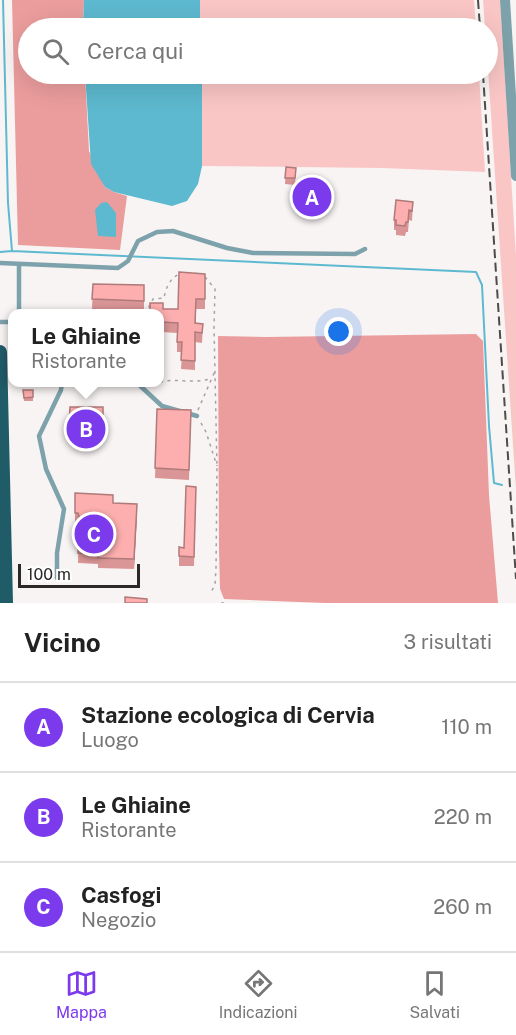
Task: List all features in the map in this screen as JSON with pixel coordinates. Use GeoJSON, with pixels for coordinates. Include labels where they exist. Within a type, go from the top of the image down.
{"type":"FeatureCollection","features":[{"type":"Feature","properties":{"kind":"main road"},"geometry":{"type":"LineString","coordinates":[[0,352],[6,603]]}},
{"type":"Feature","properties":{"kind":"street"},"geometry":{"type":"LineString","coordinates":[[505,0],[516,176]]}},
{"type":"Feature","properties":{"kind":"lane"},"geometry":{"type":"LineString","coordinates":[[0,263],[118,268],[128,261],[138,241],[156,232],[173,231],[227,248],[253,253],[355,254],[365,249]]}},
{"type":"Feature","properties":{"kind":"lane"},"geometry":{"type":"LineString","coordinates":[[19,264],[19,309]]}},
{"type":"Feature","properties":{"kind":"lane"},"geometry":{"type":"LineString","coordinates":[[57,578],[57,553],[64,509],[46,469],[39,436],[61,387]]}},
{"type":"Feature","properties":{"kind":"lane"},"geometry":{"type":"LineString","coordinates":[[141,387],[162,406],[197,416]]}},
{"type":"Feature","properties":{"kind":"path"},"geometry":{"type":"LineString","coordinates":[[148,309],[153,299],[164,298],[170,280],[178,273],[202,274],[210,280],[215,289],[216,568],[215,585],[211,592]]}},
{"type":"Feature","properties":{"kind":"path"},"geometry":{"type":"LineString","coordinates":[[216,370],[210,378],[207,393],[197,416],[206,432],[217,468]]}},
{"type":"Feature","properties":{"kind":"path"},"geometry":{"type":"LineString","coordinates":[[164,382],[182,380],[198,383],[210,378]]}},
{"type":"Feature","properties":{"kind":"path"},"geometry":{"type":"LineString","coordinates":[[146,392],[150,387]]}},
{"type":"Feature","properties":{"kind":"path"},"geometry":{"type":"LineString","coordinates":[[221,603],[227,603]]}},
{"type":"Feature","properties":{"kind":"shaded area"},"geometry":{"type":"Polygon","coordinates":[[[12,0],[84,0],[83,18],[18,18],[18,84],[86,84],[89,151],[105,187],[127,196],[120,250],[18,245],[12,0]]]}},
{"type":"Feature","properties":{"kind":"shaded area"},"geometry":{"type":"Polygon","coordinates":[[[200,0],[474,0],[475,18],[200,18],[200,0]]]}},
{"type":"Feature","properties":{"kind":"shaded area"},"geometry":{"type":"Polygon","coordinates":[[[483,0],[500,0],[516,256],[516,490],[489,84],[498,84],[498,18],[484,18],[483,0]]]}},
{"type":"Feature","properties":{"kind":"shaded area"},"geometry":{"type":"Polygon","coordinates":[[[202,84],[480,84],[485,172],[382,168],[202,166],[202,84]]]}},
{"type":"Feature","properties":{"kind":"shaded area"},"geometry":{"type":"Polygon","coordinates":[[[476,334],[483,341],[489,495],[498,603],[325,603],[224,599],[220,589],[219,550],[218,336],[476,334]]]}},
{"type":"Feature","properties":{"kind":"water"},"geometry":{"type":"Polygon","coordinates":[[[84,0],[200,0],[200,18],[83,18],[84,0]]]}},
{"type":"Feature","properties":{"kind":"water"},"geometry":{"type":"Polygon","coordinates":[[[86,84],[202,84],[202,166],[198,184],[187,201],[172,206],[114,192],[105,187],[91,164],[86,84]]]}},
{"type":"Feature","properties":{"kind":"water"},"geometry":{"type":"Polygon","coordinates":[[[107,202],[116,213],[116,237],[98,236],[95,210],[101,203],[107,202]]]}},
{"type":"Feature","properties":{"kind":"building"},"geometry":{"type":"Polygon","coordinates":[[[286,167],[296,168],[295,178],[285,178],[286,167]]]}},
{"type":"Feature","properties":{"kind":"building"},"geometry":{"type":"Polygon","coordinates":[[[316,178],[322,185],[318,189],[321,192],[312,201],[303,192],[316,178]]]}},
{"type":"Feature","properties":{"kind":"building"},"geometry":{"type":"Polygon","coordinates":[[[396,200],[413,202],[412,211],[409,210],[408,222],[405,226],[396,225],[396,220],[394,220],[396,200]]]}},
{"type":"Feature","properties":{"kind":"building"},"geometry":{"type":"Polygon","coordinates":[[[179,272],[205,274],[205,299],[196,299],[195,323],[203,324],[202,333],[195,332],[195,361],[181,360],[182,342],[177,342],[178,323],[164,322],[164,309],[178,309],[179,272]]]}},
{"type":"Feature","properties":{"kind":"building"},"geometry":{"type":"Polygon","coordinates":[[[93,284],[144,285],[144,301],[92,299],[93,284]]]}},
{"type":"Feature","properties":{"kind":"building"},"geometry":{"type":"Polygon","coordinates":[[[150,303],[163,303],[163,309],[150,309],[150,303]]]}},
{"type":"Feature","properties":{"kind":"building"},"geometry":{"type":"Polygon","coordinates":[[[23,390],[33,390],[33,397],[24,398],[23,390]]]}},
{"type":"Feature","properties":{"kind":"building"},"geometry":{"type":"Polygon","coordinates":[[[70,407],[103,407],[103,426],[85,426],[85,430],[69,429],[70,407]]]}},
{"type":"Feature","properties":{"kind":"building"},"geometry":{"type":"Polygon","coordinates":[[[157,409],[191,410],[189,470],[155,468],[157,409]]]}},
{"type":"Feature","properties":{"kind":"building"},"geometry":{"type":"Polygon","coordinates":[[[186,486],[196,487],[194,557],[179,556],[179,547],[184,548],[186,486]]]}},
{"type":"Feature","properties":{"kind":"building"},"geometry":{"type":"Polygon","coordinates":[[[75,493],[113,495],[113,503],[137,504],[134,559],[98,558],[98,554],[78,553],[80,519],[78,513],[75,513],[75,493]]]}},
{"type":"Feature","properties":{"kind":"building"},"geometry":{"type":"Polygon","coordinates":[[[125,597],[147,599],[147,603],[125,603],[125,597]]]}},
{"type":"Feature","properties":{"kind":"waterway"},"geometry":{"type":"LineString","coordinates":[[3,0],[8,203],[12,251]]}},
{"type":"Feature","properties":{"kind":"waterway"},"geometry":{"type":"LineString","coordinates":[[0,252],[476,272],[482,285],[494,483],[502,485]]}},
{"type":"Feature","properties":{"kind":"railway"},"geometry":{"type":"LineString","coordinates":[[478,0],[479,18]]}},
{"type":"Feature","properties":{"kind":"railway"},"geometry":{"type":"LineString","coordinates":[[484,84],[516,579]]}},
{"type":"Feature","properties":{"kind":"place","name":"Stazione ecologica di Cervia"},"geometry":{"type":"Point","coordinates":[312,197]}},
{"type":"Feature","properties":{"kind":"place","name":"Le Ghiaine"},"geometry":{"type":"Point","coordinates":[86,429]}},
{"type":"Feature","properties":{"kind":"place","name":"Casfogi"},"geometry":{"type":"Point","coordinates":[94,534]}}]}
